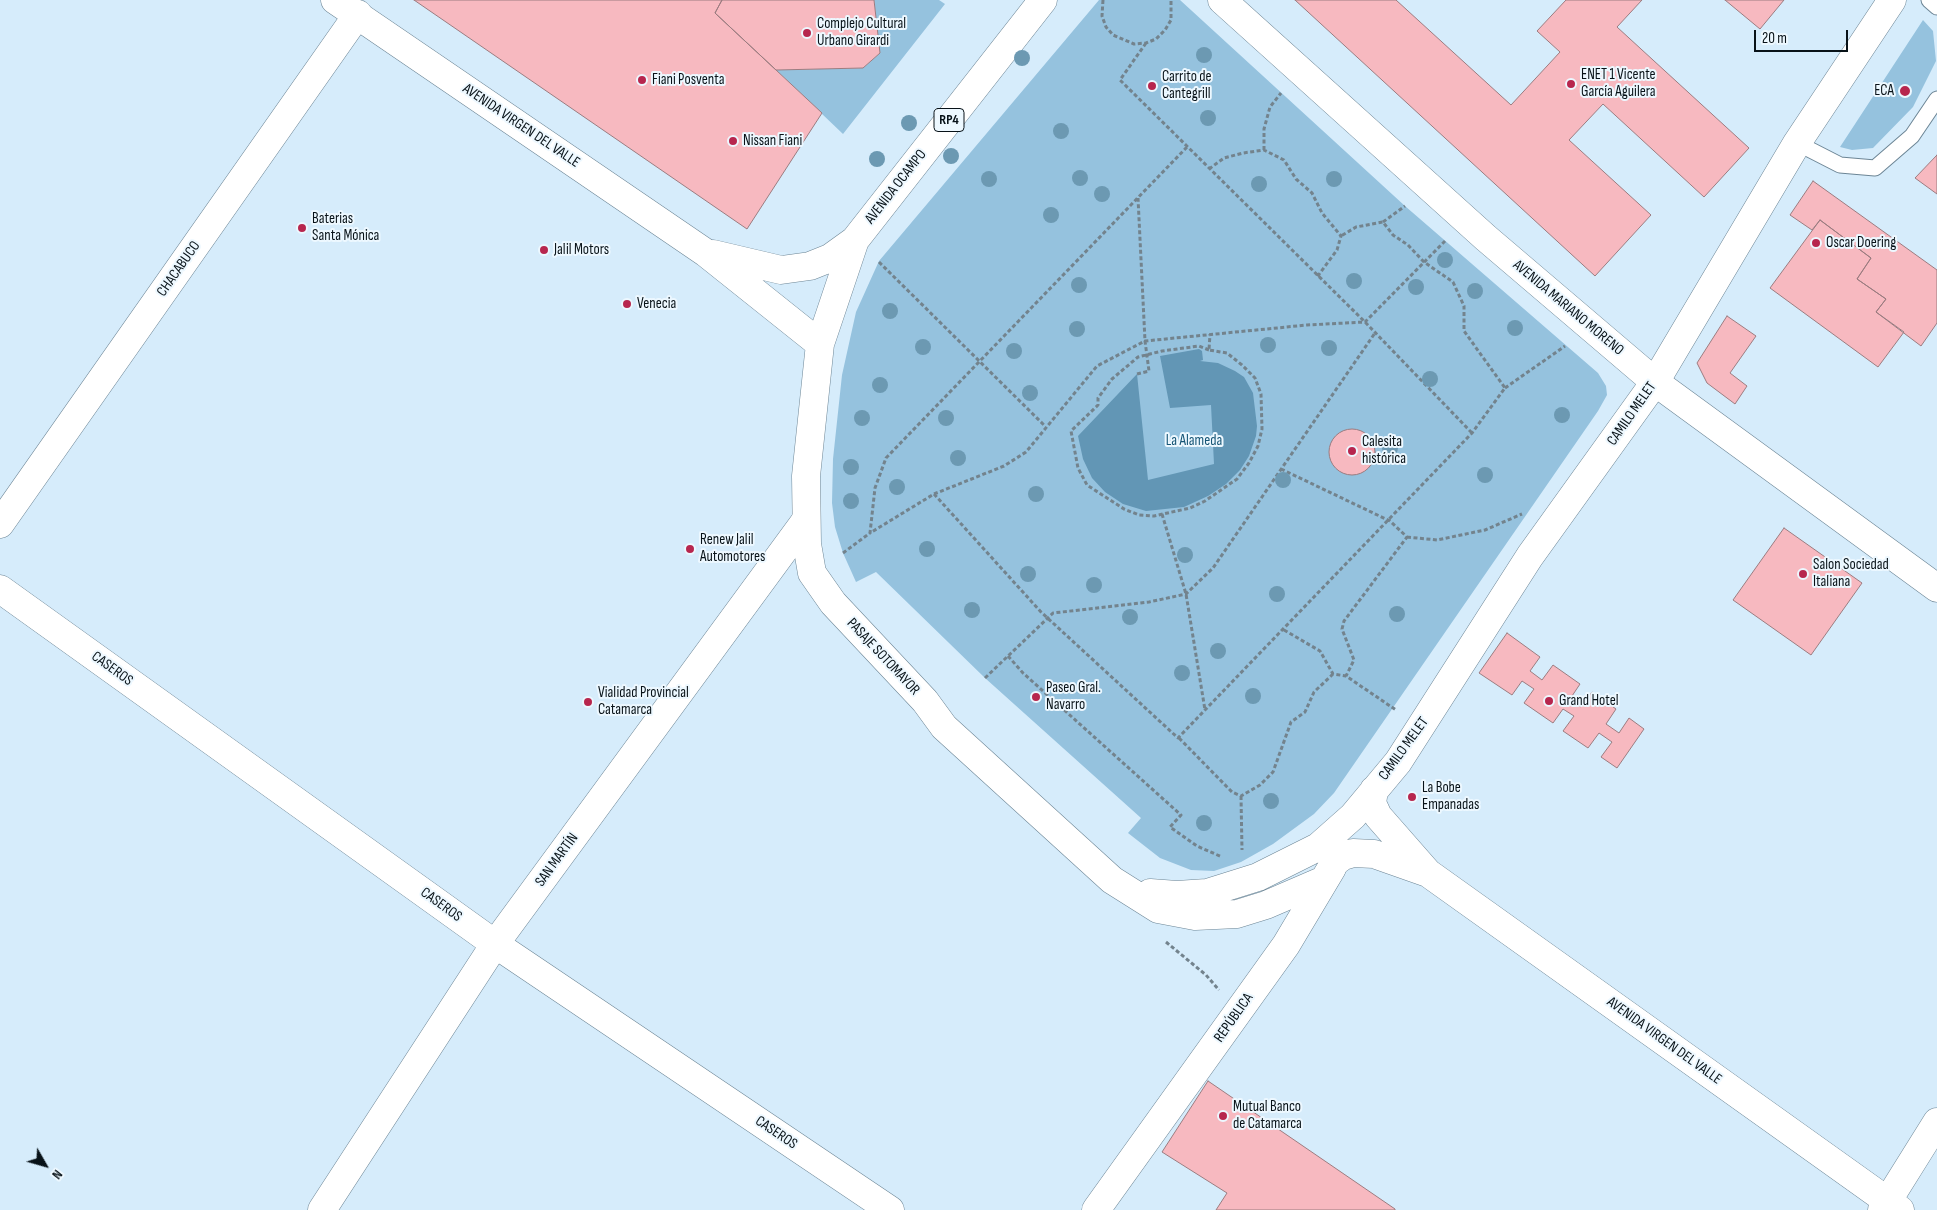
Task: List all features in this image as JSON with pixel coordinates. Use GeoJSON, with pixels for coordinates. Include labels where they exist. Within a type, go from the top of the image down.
{"type":"FeatureCollection","features":[{"type":"Feature","properties":{"kind":"main road","name":"AVENIDA VIRGEN DEL VALLE"},"geometry":{"type":"LineString","coordinates":[[335,0],[706,253],[820,344]]}},
{"type":"Feature","properties":{"kind":"main road","name":"AVENIDA OCAMPO"},"geometry":{"type":"LineString","coordinates":[[820,344],[855,240],[1042,0]]}},
{"type":"Feature","properties":{"kind":"main road","name":"AVENIDA MARIANO MORENO"},"geometry":{"type":"LineString","coordinates":[[1222,0],[1486,238],[1655,382],[1937,588]]}},
{"type":"Feature","properties":{"kind":"main road","name":"CAMILO MELET"},"geometry":{"type":"LineString","coordinates":[[1353,816],[1398,762],[1530,556],[1655,382],[1797,143],[1892,0]]}},
{"type":"Feature","properties":{"kind":"main road","name":"CHACABUCO"},"geometry":{"type":"LineString","coordinates":[[0,524],[358,14]]}},
{"type":"Feature","properties":{"kind":"main road","name":"AVENIDA VIRGEN DEL VALLE"},"geometry":{"type":"LineString","coordinates":[[706,253],[781,270],[810,266],[830,258],[855,240]]}},
{"type":"Feature","properties":{"kind":"main road","name":"PASAJE SOTOMAYOR"},"geometry":{"type":"LineString","coordinates":[[820,344],[806,476],[807,544],[812,573],[833,603],[925,701],[944,727],[1112,880],[1128,892],[1158,909],[1195,916],[1214,917],[1237,914],[1266,905],[1324,880]]}},
{"type":"Feature","properties":{"kind":"main road","name":"SAN MARTÍN"},"geometry":{"type":"LineString","coordinates":[[322,1210],[496,944],[806,520]]}},
{"type":"Feature","properties":{"kind":"main road","name":"CASEROS"},"geometry":{"type":"LineString","coordinates":[[0,589],[496,944],[890,1210]]}},
{"type":"Feature","properties":{"kind":"main road","name":"AVENIDA VIRGEN DEL VALLE"},"geometry":{"type":"LineString","coordinates":[[1374,790],[1372,803],[1378,816],[1428,873],[1890,1207]]}},
{"type":"Feature","properties":{"kind":"main road"},"geometry":{"type":"LineString","coordinates":[[1128,892],[1187,895],[1207,893],[1236,885],[1281,866],[1318,847],[1353,816]]}},
{"type":"Feature","properties":{"kind":"main road","name":"REPÚBLICA"},"geometry":{"type":"LineString","coordinates":[[1096,1210],[1286,945],[1324,880],[1336,862],[1343,856],[1353,816]]}},
{"type":"Feature","properties":{"kind":"main road","name":"AVENIDA VIRGEN DEL VALLE"},"geometry":{"type":"LineString","coordinates":[[1343,856],[1352,853],[1374,854],[1428,873]]}},
{"type":"Feature","properties":{"kind":"main road"},"geometry":{"type":"LineString","coordinates":[[1890,1207],[1937,1122]]}},
{"type":"Feature","properties":{"kind":"lane"},"geometry":{"type":"LineString","coordinates":[[1929,0],[1937,7]]}},
{"type":"Feature","properties":{"kind":"lane"},"geometry":{"type":"LineString","coordinates":[[1797,143],[1840,165],[1875,168],[1912,136],[1937,99]]}},
{"type":"Feature","properties":{"kind":"path"},"geometry":{"type":"LineString","coordinates":[[1103,0],[1102,16],[1112,36],[1134,44],[1146,43],[1156,39],[1165,30],[1171,20],[1171,0]]}},
{"type":"Feature","properties":{"kind":"path"},"geometry":{"type":"LineString","coordinates":[[1146,43],[1120,80],[1375,333],[1472,433]]}},
{"type":"Feature","properties":{"kind":"path"},"geometry":{"type":"LineString","coordinates":[[1264,150],[1264,129],[1270,107],[1282,93]]}},
{"type":"Feature","properties":{"kind":"path"},"geometry":{"type":"LineString","coordinates":[[870,533],[875,488],[886,458],[1187,148]]}},
{"type":"Feature","properties":{"kind":"path"},"geometry":{"type":"LineString","coordinates":[[1209,169],[1229,156],[1264,150],[1284,160],[1296,178],[1312,193],[1322,213],[1341,236]]}},
{"type":"Feature","properties":{"kind":"path"},"geometry":{"type":"LineString","coordinates":[[1138,198],[1145,341],[1149,372],[1138,374]]}},
{"type":"Feature","properties":{"kind":"path"},"geometry":{"type":"LineString","coordinates":[[1317,277],[1337,250],[1341,236],[1356,227],[1383,222],[1405,206]]}},
{"type":"Feature","properties":{"kind":"path"},"geometry":{"type":"LineString","coordinates":[[1383,222],[1393,235],[1408,245],[1424,262],[1453,282],[1464,306],[1464,331],[1505,388]]}},
{"type":"Feature","properties":{"kind":"path"},"geometry":{"type":"LineString","coordinates":[[843,553],[870,533],[934,494],[1004,466],[1026,452],[1045,426],[1096,366],[1145,341],[1307,324],[1364,322],[1445,241]]}},
{"type":"Feature","properties":{"kind":"path"},"geometry":{"type":"LineString","coordinates":[[879,261],[1045,426]]}},
{"type":"Feature","properties":{"kind":"path"},"geometry":{"type":"LineString","coordinates":[[985,678],[1053,613],[1064,610],[1149,602],[1186,594],[1213,568],[1375,333]]}},
{"type":"Feature","properties":{"kind":"path"},"geometry":{"type":"LineString","coordinates":[[1209,350],[1210,334]]}},
{"type":"Feature","properties":{"kind":"path"},"geometry":{"type":"LineString","coordinates":[[1199,346],[1227,353],[1255,378],[1262,409],[1262,429],[1258,446],[1249,463],[1237,478],[1221,490],[1190,508],[1162,514],[1139,515],[1124,509],[1088,484],[1078,468],[1070,431],[1098,405],[1098,398],[1112,379],[1129,363],[1147,354],[1199,346]]}},
{"type":"Feature","properties":{"kind":"path"},"geometry":{"type":"LineString","coordinates":[[1178,738],[1390,521],[1472,433],[1505,388],[1565,346]]}},
{"type":"Feature","properties":{"kind":"path"},"geometry":{"type":"LineString","coordinates":[[1282,469],[1390,521],[1407,537],[1437,540],[1447,538],[1485,530],[1529,512]]}},
{"type":"Feature","properties":{"kind":"path"},"geometry":{"type":"LineString","coordinates":[[934,494],[1046,618],[1178,738],[1232,792],[1241,796]]}},
{"type":"Feature","properties":{"kind":"path"},"geometry":{"type":"LineString","coordinates":[[1162,514],[1186,594],[1205,711]]}},
{"type":"Feature","properties":{"kind":"path"},"geometry":{"type":"LineString","coordinates":[[1346,676],[1354,660],[1342,629],[1344,621],[1407,537]]}},
{"type":"Feature","properties":{"kind":"path"},"geometry":{"type":"LineString","coordinates":[[1284,630],[1320,651],[1333,674]]}},
{"type":"Feature","properties":{"kind":"path"},"geometry":{"type":"LineString","coordinates":[[1008,656],[1023,673],[1181,815],[1170,827],[1197,846],[1224,857]]}},
{"type":"Feature","properties":{"kind":"path"},"geometry":{"type":"LineString","coordinates":[[1333,674],[1346,676],[1396,710]]}},
{"type":"Feature","properties":{"kind":"path"},"geometry":{"type":"LineString","coordinates":[[1241,796],[1260,785],[1273,772],[1291,722],[1305,712],[1314,692],[1333,674]]}},
{"type":"Feature","properties":{"kind":"path"},"geometry":{"type":"LineString","coordinates":[[1241,796],[1241,853]]}},
{"type":"Feature","properties":{"kind":"path"},"geometry":{"type":"LineString","coordinates":[[1160,937],[1213,982],[1219,990],[1220,1000],[1238,1013]]}},
{"type":"Feature","properties":{"kind":"green space"},"geometry":{"type":"Polygon","coordinates":[[[874,0],[939,0],[945,4],[843,134],[776,70],[863,68],[880,53],[874,0]]]}},
{"type":"Feature","properties":{"kind":"green space","name":"La Alameda"},"geometry":{"type":"Polygon","coordinates":[[[1099,0],[1180,0],[1405,206],[1598,373],[1606,386],[1607,395],[1598,411],[1334,793],[1314,814],[1273,844],[1241,862],[1214,871],[1191,870],[1160,858],[1128,833],[1141,818],[985,678],[876,572],[856,582],[843,553],[835,527],[832,503],[833,459],[842,375],[856,312],[879,261],[1099,0]]]}},
{"type":"Feature","properties":{"kind":"green space"},"geometry":{"type":"Polygon","coordinates":[[[1923,20],[1933,31],[1936,61],[1913,107],[1873,148],[1852,150],[1840,147],[1923,20]]]}},
{"type":"Feature","properties":{"kind":"shaded area"},"geometry":{"type":"Polygon","coordinates":[[[1199,349],[1202,351],[1203,360],[1200,361],[1218,363],[1235,371],[1244,377],[1253,393],[1257,426],[1256,436],[1249,456],[1240,470],[1226,484],[1208,496],[1184,507],[1146,511],[1123,504],[1105,492],[1092,478],[1083,459],[1078,436],[1137,374],[1148,480],[1214,464],[1211,405],[1170,408],[1160,356],[1199,349]]]}},
{"type":"Feature","properties":{"kind":"building"},"geometry":{"type":"Polygon","coordinates":[[[414,0],[722,0],[715,13],[822,113],[747,229],[414,0]]]}},
{"type":"Feature","properties":{"kind":"building","name":"Complejo Cultural Urbano Girardi"},"geometry":{"type":"Polygon","coordinates":[[[722,0],[874,0],[880,53],[863,68],[776,70],[715,13],[722,0]]]}},
{"type":"Feature","properties":{"kind":"building"},"geometry":{"type":"Polygon","coordinates":[[[1295,0],[1396,0],[1511,105],[1560,52],[1537,31],[1566,0],[1642,0],[1617,27],[1749,148],[1704,197],[1603,104],[1569,140],[1651,215],[1595,276],[1295,0]]]}},
{"type":"Feature","properties":{"kind":"building"},"geometry":{"type":"Polygon","coordinates":[[[1725,0],[1784,0],[1760,29],[1725,0]]]}},
{"type":"Feature","properties":{"kind":"building"},"geometry":{"type":"Polygon","coordinates":[[[1937,155],[1937,194],[1915,178],[1937,155]]]}},
{"type":"Feature","properties":{"kind":"building"},"geometry":{"type":"Polygon","coordinates":[[[1813,181],[1937,270],[1937,323],[1921,346],[1876,312],[1886,299],[1857,279],[1871,258],[1820,220],[1812,230],[1790,215],[1813,181]]]}},
{"type":"Feature","properties":{"kind":"building"},"geometry":{"type":"Polygon","coordinates":[[[1820,220],[1871,258],[1857,279],[1886,299],[1876,312],[1904,332],[1878,367],[1770,288],[1820,220]]]}},
{"type":"Feature","properties":{"kind":"building"},"geometry":{"type":"Polygon","coordinates":[[[1727,316],[1756,336],[1730,373],[1747,386],[1735,404],[1707,383],[1697,363],[1727,316]]]}},
{"type":"Feature","properties":{"kind":"building","name":"Calesita histórica"},"geometry":{"type":"Polygon","coordinates":[[[1352,429],[1365,433],[1371,439],[1375,452],[1371,465],[1365,471],[1352,475],[1339,471],[1333,465],[1329,452],[1333,439],[1339,433],[1352,429]]]}},
{"type":"Feature","properties":{"kind":"building"},"geometry":{"type":"Polygon","coordinates":[[[1784,528],[1862,583],[1811,655],[1733,600],[1784,528]]]}},
{"type":"Feature","properties":{"kind":"building","name":"Grand Hotel"},"geometry":{"type":"Polygon","coordinates":[[[1507,633],[1540,657],[1530,671],[1542,680],[1553,665],[1580,684],[1570,699],[1581,707],[1592,692],[1616,709],[1606,724],[1619,733],[1629,718],[1644,729],[1617,768],[1601,757],[1612,742],[1599,733],[1588,748],[1563,731],[1574,716],[1563,709],[1553,723],[1524,703],[1534,689],[1522,681],[1512,695],[1479,673],[1507,633]]]}},
{"type":"Feature","properties":{"kind":"building","name":"Mutual Banco de Catamarca"},"geometry":{"type":"Polygon","coordinates":[[[1208,1081],[1395,1210],[1216,1210],[1227,1193],[1162,1152],[1208,1081]]]}},
{"type":"Feature","properties":{"kind":"place","name":"Complejo Cultural Urbano Girardi"},"geometry":{"type":"Point","coordinates":[807,33]}},
{"type":"Feature","properties":{"kind":"place","name":"Fiani Posventa"},"geometry":{"type":"Point","coordinates":[642,80]}},
{"type":"Feature","properties":{"kind":"place","name":"ENET 1 Vicente García Aguilera"},"geometry":{"type":"Point","coordinates":[1571,84]}},
{"type":"Feature","properties":{"kind":"place","name":"Carrito de Cantegrill"},"geometry":{"type":"Point","coordinates":[1152,86]}},
{"type":"Feature","properties":{"kind":"place","name":"ECA"},"geometry":{"type":"Point","coordinates":[1905,91]}},
{"type":"Feature","properties":{"kind":"place","name":"Nissan Fiani"},"geometry":{"type":"Point","coordinates":[733,141]}},
{"type":"Feature","properties":{"kind":"place","name":"Baterias Santa Mónica"},"geometry":{"type":"Point","coordinates":[302,228]}},
{"type":"Feature","properties":{"kind":"place","name":"Oscar Doering"},"geometry":{"type":"Point","coordinates":[1816,243]}},
{"type":"Feature","properties":{"kind":"place","name":"Jalil Motors"},"geometry":{"type":"Point","coordinates":[544,250]}},
{"type":"Feature","properties":{"kind":"place","name":"Venecia"},"geometry":{"type":"Point","coordinates":[627,304]}},
{"type":"Feature","properties":{"kind":"place","name":"Calesita histórica"},"geometry":{"type":"Point","coordinates":[1352,451]}},
{"type":"Feature","properties":{"kind":"place","name":"Renew Jalil Automotores"},"geometry":{"type":"Point","coordinates":[690,549]}},
{"type":"Feature","properties":{"kind":"place","name":"Salon Sociedad Italiana"},"geometry":{"type":"Point","coordinates":[1803,574]}},
{"type":"Feature","properties":{"kind":"place","name":"Paseo Gral. Navarro"},"geometry":{"type":"Point","coordinates":[1036,697]}},
{"type":"Feature","properties":{"kind":"place","name":"Grand Hotel"},"geometry":{"type":"Point","coordinates":[1549,701]}},
{"type":"Feature","properties":{"kind":"place","name":"Vialidad Provincial Catamarca"},"geometry":{"type":"Point","coordinates":[588,702]}},
{"type":"Feature","properties":{"kind":"place","name":"La Bobe Empanadas"},"geometry":{"type":"Point","coordinates":[1412,797]}},
{"type":"Feature","properties":{"kind":"place","name":"Mutual Banco de Catamarca"},"geometry":{"type":"Point","coordinates":[1223,1116]}}]}
